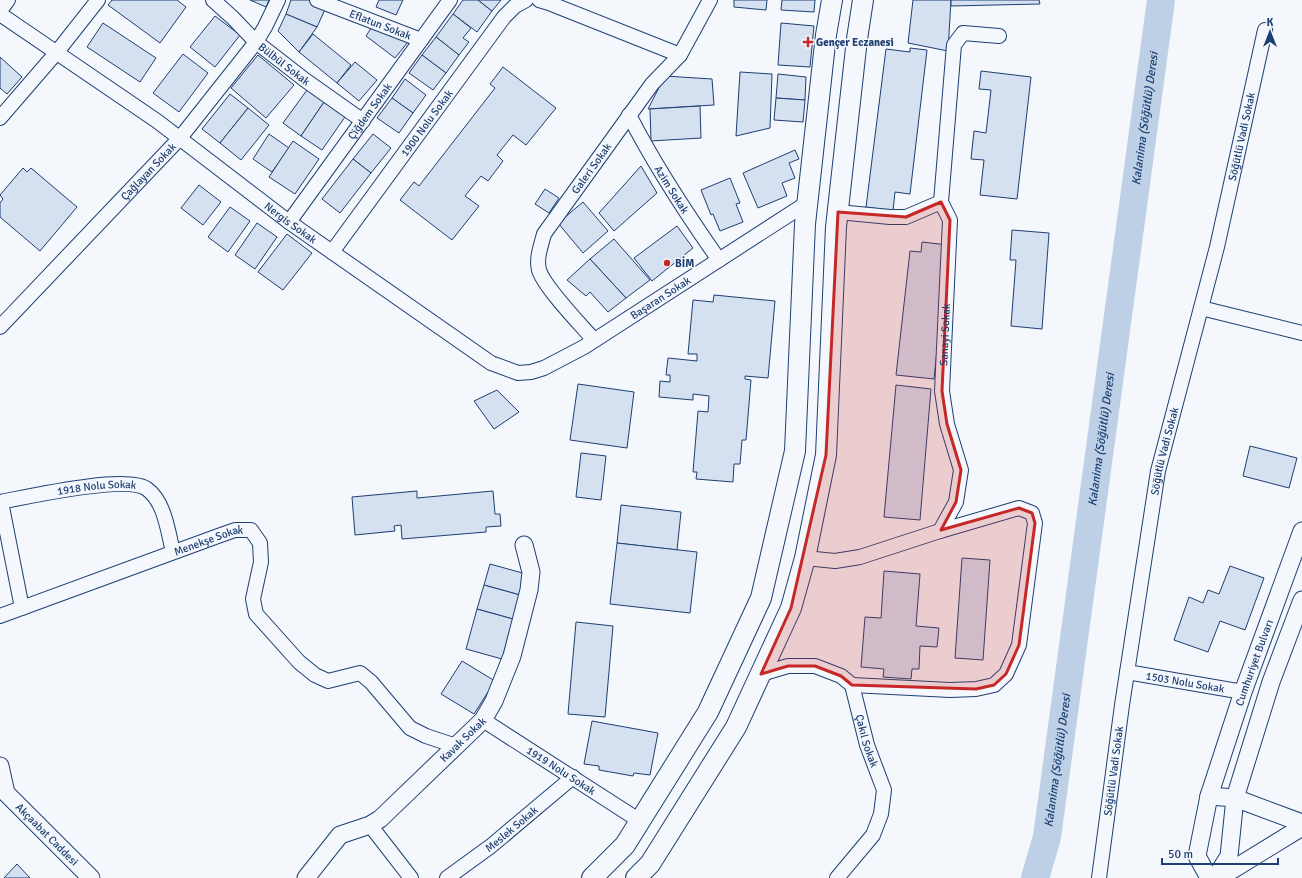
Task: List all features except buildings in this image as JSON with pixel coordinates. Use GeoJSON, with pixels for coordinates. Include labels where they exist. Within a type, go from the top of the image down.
{"type":"FeatureCollection","features":[{"type":"Feature","properties":{"kind":"main road"},"geometry":{"type":"LineString","coordinates":[[592,878],[625,845],[708,712],[761,598],[794,451],[807,203],[826,35],[832,0]]}},
{"type":"Feature","properties":{"kind":"main road"},"geometry":{"type":"LineString","coordinates":[[636,878],[650,864],[736,727],[791,608],[805,558],[826,455],[838,212],[857,39],[863,0]]}},
{"type":"Feature","properties":{"kind":"street"},"geometry":{"type":"LineString","coordinates":[[0,12],[8,0]]}},
{"type":"Feature","properties":{"kind":"street"},"geometry":{"type":"LineString","coordinates":[[0,118],[57,52],[98,0]]}},
{"type":"Feature","properties":{"kind":"street","name":"Bülbül Sokak"},"geometry":{"type":"LineString","coordinates":[[213,0],[256,42],[305,80],[363,120]]}},
{"type":"Feature","properties":{"kind":"street","name":"Çağlayan Sokak"},"geometry":{"type":"LineString","coordinates":[[0,327],[180,138],[256,42],[278,0]]}},
{"type":"Feature","properties":{"kind":"street","name":"Eflatun Sokak"},"geometry":{"type":"LineString","coordinates":[[317,0],[421,40]]}},
{"type":"Feature","properties":{"kind":"street","name":"Çiğdem Sokak"},"geometry":{"type":"LineString","coordinates":[[289,222],[450,0]]}},
{"type":"Feature","properties":{"kind":"street","name":"1900 Nolu Sokak"},"geometry":{"type":"LineString","coordinates":[[332,252],[504,17],[515,6],[526,0]]}},
{"type":"Feature","properties":{"kind":"street"},"geometry":{"type":"LineString","coordinates":[[538,0],[549,2],[680,55]]}},
{"type":"Feature","properties":{"kind":"street","name":"Galeri Sokak"},"geometry":{"type":"LineString","coordinates":[[594,340],[547,285],[539,271],[538,257],[544,234],[652,84],[680,55],[710,0]]}},
{"type":"Feature","properties":{"kind":"street","name":"Nergis Sokak"},"geometry":{"type":"LineString","coordinates":[[0,12],[180,138],[289,222],[491,363],[518,373],[530,372],[544,368],[594,340]]}},
{"type":"Feature","properties":{"kind":"street","name":"Söğütlü Vadi Sokak"},"geometry":{"type":"LineString","coordinates":[[1099,878],[1127,672],[1158,471],[1217,247],[1264,30]]}},
{"type":"Feature","properties":{"kind":"street"},"geometry":{"type":"LineString","coordinates":[[838,212],[906,217],[941,202],[954,46],[963,33],[999,36]]}},
{"type":"Feature","properties":{"kind":"street","name":"Azim Sokak"},"geometry":{"type":"LineString","coordinates":[[630,115],[643,143],[686,214],[719,260]]}},
{"type":"Feature","properties":{"kind":"street","name":"Sanayi Sokak"},"geometry":{"type":"LineString","coordinates":[[940,531],[956,502],[961,470],[947,424],[942,391],[950,220],[941,202]]}},
{"type":"Feature","properties":{"kind":"street","name":"Başaran Sokak"},"geometry":{"type":"LineString","coordinates":[[594,340],[807,203]]}},
{"type":"Feature","properties":{"kind":"street"},"geometry":{"type":"LineString","coordinates":[[1201,308],[1302,333]]}},
{"type":"Feature","properties":{"kind":"street","name":"1918 Nolu Sokak"},"geometry":{"type":"LineString","coordinates":[[0,502],[112,483],[132,483],[146,488],[160,505],[173,552]]}},
{"type":"Feature","properties":{"kind":"street"},"geometry":{"type":"LineString","coordinates":[[0,502],[22,608]]}},
{"type":"Feature","properties":{"kind":"street"},"geometry":{"type":"LineString","coordinates":[[761,674],[788,666],[815,666],[841,676],[852,685],[950,690],[976,689],[994,685],[1006,674],[1019,645],[1035,523],[1032,513],[1019,508],[940,531],[860,557],[835,561],[805,558]]}},
{"type":"Feature","properties":{"kind":"street","name":"Menekşe Sokak"},"geometry":{"type":"LineString","coordinates":[[0,616],[235,530],[251,530],[260,543],[261,562],[253,599],[256,614],[275,637],[299,662],[315,675],[328,681],[360,673],[371,682],[410,728],[426,736],[456,746]]}},
{"type":"Feature","properties":{"kind":"street","name":"Cumhuriyet Bulvarı"},"geometry":{"type":"LineString","coordinates":[[1209,878],[1197,856],[1209,796],[1243,692],[1302,531]]}},
{"type":"Feature","properties":{"kind":"street","name":"Kavak Sokak"},"geometry":{"type":"LineString","coordinates":[[306,878],[340,835],[370,825],[380,819],[484,720],[494,701],[512,656],[529,590],[530,572],[524,545]]}},
{"type":"Feature","properties":{"kind":"street","name":"Cumhuriyet Bulvarı"},"geometry":{"type":"LineString","coordinates":[[1215,878],[1229,856],[1236,798],[1271,682],[1302,600]]}},
{"type":"Feature","properties":{"kind":"street","name":"1503 Nolu Sokak"},"geometry":{"type":"LineString","coordinates":[[1127,672],[1243,692]]}},
{"type":"Feature","properties":{"kind":"street","name":"Çakıl Sokak"},"geometry":{"type":"LineString","coordinates":[[837,878],[873,835],[881,814],[884,790],[867,745],[852,685]]}},
{"type":"Feature","properties":{"kind":"street","name":"1919 Nolu Sokak"},"geometry":{"type":"LineString","coordinates":[[484,720],[640,821]]}},
{"type":"Feature","properties":{"kind":"street","name":"Akçaabat Caddesi"},"geometry":{"type":"LineString","coordinates":[[0,766],[3,795],[90,878]]}},
{"type":"Feature","properties":{"kind":"street","name":"Meslek Sokak"},"geometry":{"type":"LineString","coordinates":[[447,878],[491,846],[573,777]]}},
{"type":"Feature","properties":{"kind":"street"},"geometry":{"type":"LineString","coordinates":[[1209,796],[1236,798],[1302,823]]}},
{"type":"Feature","properties":{"kind":"street"},"geometry":{"type":"LineString","coordinates":[[370,825],[411,878]]}},
{"type":"Feature","properties":{"kind":"street"},"geometry":{"type":"LineString","coordinates":[[1219,878],[1302,827]]}},
{"type":"Feature","properties":{"kind":"highlighted area"},"geometry":{"type":"Polygon","coordinates":[[[941,202],[950,220],[942,391],[947,424],[961,470],[956,502],[941,530],[1019,508],[1032,513],[1035,523],[1019,645],[1006,674],[994,685],[976,689],[852,685],[841,676],[815,666],[788,666],[761,674],[791,608],[826,455],[838,212],[906,217],[941,202]]]}},
{"type":"Feature","properties":{"kind":"waterway","name":"Kalanima (Söğütlü) Deresi"},"geometry":{"type":"LineString","coordinates":[[1035,878],[1047,837],[1161,0]]}},
{"type":"Feature","properties":{"kind":"place","name":"Gençer Eczanesi"},"geometry":{"type":"Point","coordinates":[808,42]}},
{"type":"Feature","properties":{"kind":"place","name":"BİM"},"geometry":{"type":"Point","coordinates":[667,263]}}]}
